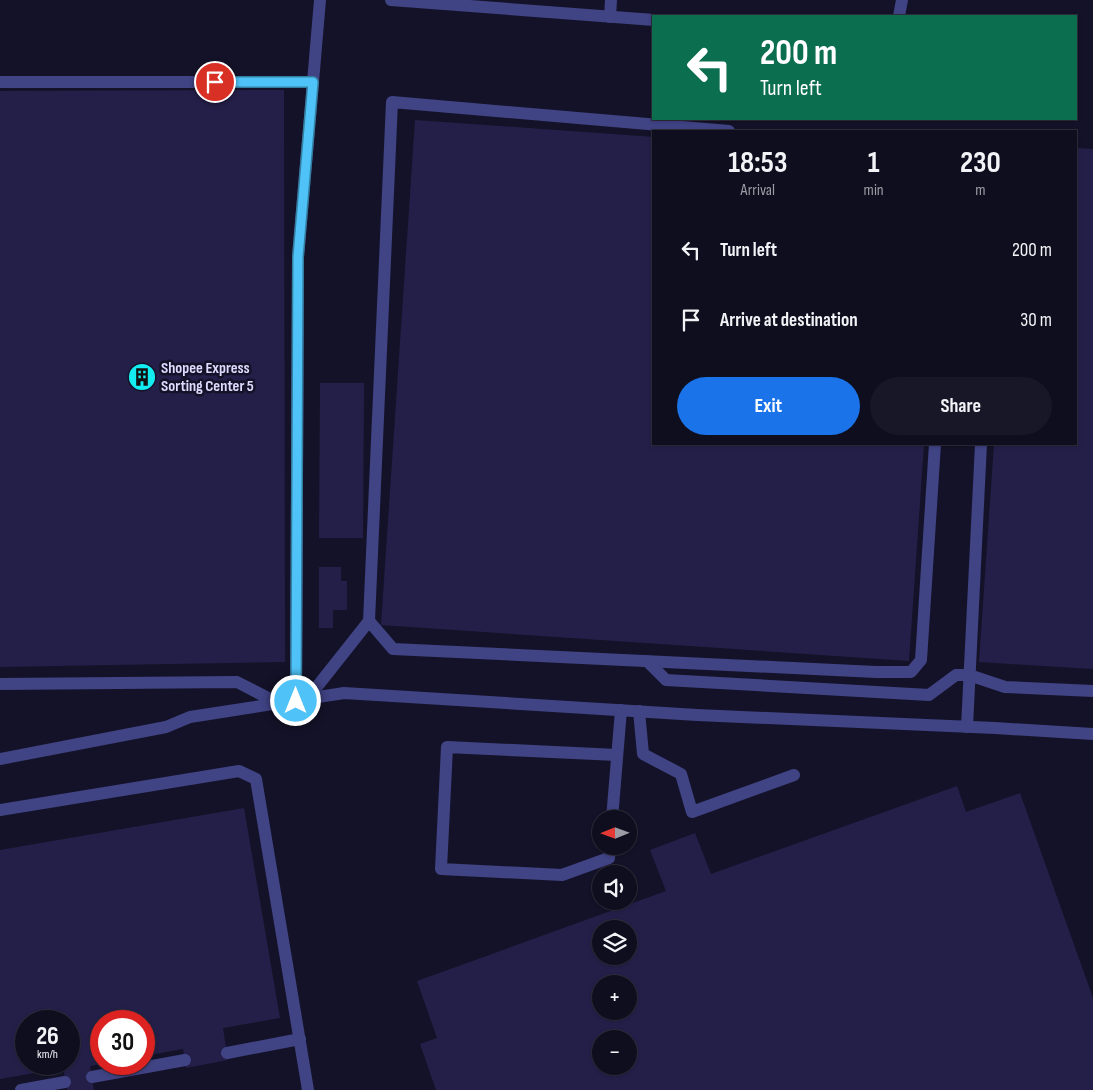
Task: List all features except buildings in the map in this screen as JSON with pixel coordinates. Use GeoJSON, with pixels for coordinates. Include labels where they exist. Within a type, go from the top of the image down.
{"type":"FeatureCollection","features":[{"type":"Feature","properties":{"kind":"street"},"geometry":{"type":"LineString","coordinates":[[302,700],[298,257],[320,0]]}},
{"type":"Feature","properties":{"kind":"street"},"geometry":{"type":"LineString","coordinates":[[391,0],[652,20]]}},
{"type":"Feature","properties":{"kind":"street"},"geometry":{"type":"LineString","coordinates":[[610,17],[611,0]]}},
{"type":"Feature","properties":{"kind":"street"},"geometry":{"type":"LineString","coordinates":[[899,15],[902,0]]}},
{"type":"Feature","properties":{"kind":"street"},"geometry":{"type":"LineString","coordinates":[[0,82],[313,82]]}},
{"type":"Feature","properties":{"kind":"street"},"geometry":{"type":"LineString","coordinates":[[302,700],[369,622],[392,102],[717,130]]}},
{"type":"Feature","properties":{"kind":"street"},"geometry":{"type":"LineString","coordinates":[[369,622],[393,649],[911,672],[921,660],[935,445]]}},
{"type":"Feature","properties":{"kind":"street"},"geometry":{"type":"LineString","coordinates":[[967,727],[981,445]]}},
{"type":"Feature","properties":{"kind":"street"},"geometry":{"type":"LineString","coordinates":[[647,661],[666,680],[930,695],[956,675],[969,675],[1005,687],[1093,691]]}},
{"type":"Feature","properties":{"kind":"street"},"geometry":{"type":"LineString","coordinates":[[0,684],[236,682],[278,703]]}},
{"type":"Feature","properties":{"kind":"street"},"geometry":{"type":"LineString","coordinates":[[0,759],[166,727],[190,717],[344,693],[639,711],[1093,734]]}},
{"type":"Feature","properties":{"kind":"street"},"geometry":{"type":"LineString","coordinates":[[613,810],[621,710]]}},
{"type":"Feature","properties":{"kind":"street"},"geometry":{"type":"LineString","coordinates":[[639,711],[643,754],[680,774],[692,812],[794,775]]}},
{"type":"Feature","properties":{"kind":"street"},"geometry":{"type":"LineString","coordinates":[[609,855],[609,858],[562,875],[441,869],[447,747],[618,754]]}},
{"type":"Feature","properties":{"kind":"street"},"geometry":{"type":"LineString","coordinates":[[0,810],[239,771],[256,779],[308,1090]]}},
{"type":"Feature","properties":{"kind":"street"},"geometry":{"type":"LineString","coordinates":[[227,1053],[300,1039]]}},
{"type":"Feature","properties":{"kind":"street"},"geometry":{"type":"LineString","coordinates":[[92,1077],[185,1060]]}},
{"type":"Feature","properties":{"kind":"street"},"geometry":{"type":"LineString","coordinates":[[21,1090],[65,1082]]}},
{"type":"Feature","properties":{"kind":"place","name":"Shopee Express Sorting Center 5"},"geometry":{"type":"Point","coordinates":[142,377]}},
{"type":"Feature","properties":{"kind":"route"},"geometry":{"type":"LineString","coordinates":[[215,82],[313,82],[298,257],[296,701]]}}]}
